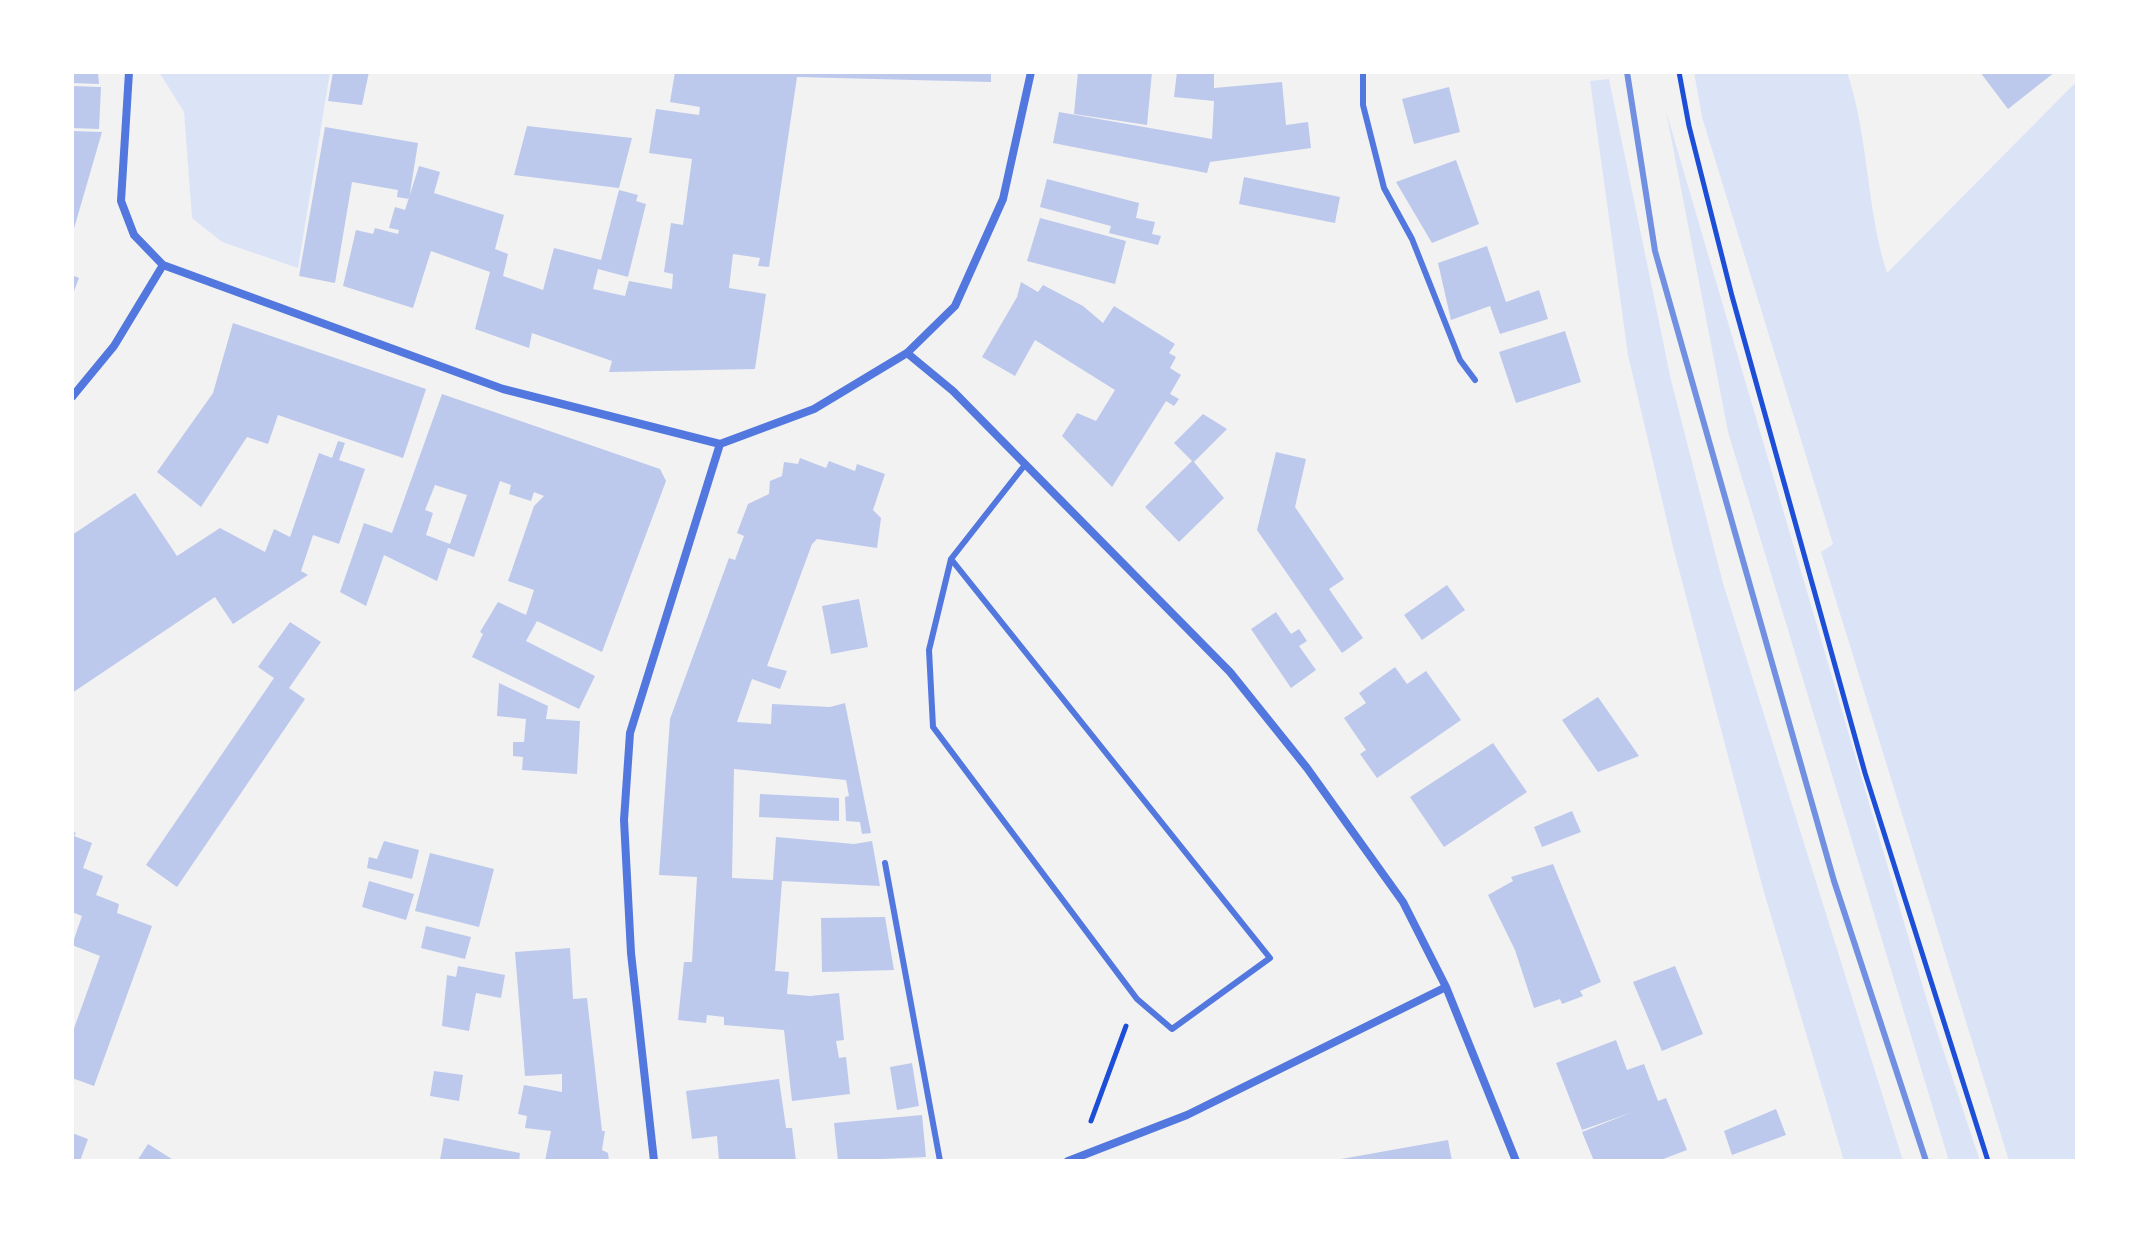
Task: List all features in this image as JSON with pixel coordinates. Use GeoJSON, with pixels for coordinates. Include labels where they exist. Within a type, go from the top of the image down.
{"type":"FeatureCollection","features":[{"type":"Feature","properties":{"kind":"street"},"geometry":{"type":"LineString","coordinates":[[129,72],[121,201],[134,235],[163,265],[503,389],[720,444],[814,409],[907,353],[955,306],[1003,199],[1031,72]]}},
{"type":"Feature","properties":{"kind":"street"},"geometry":{"type":"LineString","coordinates":[[72,397],[114,346],[163,265]]}},
{"type":"Feature","properties":{"kind":"street"},"geometry":{"type":"LineString","coordinates":[[907,353],[953,391],[1230,672],[1298,756],[1403,902],[1446,987],[1516,1161]]}},
{"type":"Feature","properties":{"kind":"street"},"geometry":{"type":"LineString","coordinates":[[654,1161],[631,953],[626,864],[624,820],[630,733],[720,444]]}},
{"type":"Feature","properties":{"kind":"street"},"geometry":{"type":"LineString","coordinates":[[1068,1161],[1187,1115],[1446,987]]}},
{"type":"Feature","properties":{"kind":"lane"},"geometry":{"type":"LineString","coordinates":[[1363,72],[1363,105],[1384,188],[1412,239],[1460,360],[1475,380]]}},
{"type":"Feature","properties":{"kind":"lane"},"geometry":{"type":"LineString","coordinates":[[951,559],[1270,958],[1172,1029],[1137,999],[933,727],[929,650],[951,559],[1024,466]]}},
{"type":"Feature","properties":{"kind":"lane"},"geometry":{"type":"LineString","coordinates":[[885,863],[940,1161]]}},
{"type":"Feature","properties":{"kind":"path"},"geometry":{"type":"LineString","coordinates":[[1679,72],[1689,126],[1732,296],[1861,758],[1988,1161]]}},
{"type":"Feature","properties":{"kind":"path"},"geometry":{"type":"LineString","coordinates":[[1079,1157],[1108,1069],[1137,999]]}},
{"type":"Feature","properties":{"kind":"shaded area"},"geometry":{"type":"Polygon","coordinates":[[[159,72],[330,72],[298,268],[222,242],[192,218],[184,112],[159,72]]]}},
{"type":"Feature","properties":{"kind":"shaded area"},"geometry":{"type":"Polygon","coordinates":[[[1694,72],[1847,72],[1860,122],[1875,223],[1887,273],[2077,81],[2077,1161],[2009,1161],[1821,552],[1833,544],[1702,117],[1694,72]]]}},
{"type":"Feature","properties":{"kind":"shaded area"},"geometry":{"type":"Polygon","coordinates":[[[1609,79],[1671,380],[1723,583],[1903,1161],[1844,1161],[1763,889],[1673,547],[1628,355],[1590,81],[1609,79]]]}},
{"type":"Feature","properties":{"kind":"shaded area"},"geometry":{"type":"Polygon","coordinates":[[[1666,111],[1928,1004],[1980,1161],[1949,1161],[1728,432],[1666,111]]]}},
{"type":"Feature","properties":{"kind":"building"},"geometry":{"type":"Polygon","coordinates":[[[72,72],[98,72],[99,84],[72,83],[72,72]]]}},
{"type":"Feature","properties":{"kind":"building"},"geometry":{"type":"Polygon","coordinates":[[[333,72],[369,72],[362,105],[328,101],[333,72]]]}},
{"type":"Feature","properties":{"kind":"building"},"geometry":{"type":"Polygon","coordinates":[[[675,72],[991,72],[991,82],[797,77],[769,267],[758,266],[760,258],[733,254],[729,288],[766,294],[755,369],[609,372],[612,361],[532,333],[529,348],[475,329],[490,272],[431,251],[413,308],[343,286],[356,230],[373,234],[375,228],[398,234],[399,230],[389,228],[395,207],[405,210],[419,166],[440,172],[434,193],[504,215],[495,249],[508,254],[503,276],[543,290],[554,248],[601,260],[619,190],[638,195],[636,201],[646,204],[628,277],[598,269],[593,289],[625,296],[629,281],[672,289],[673,274],[664,272],[671,223],[683,225],[692,159],[649,153],[656,109],[699,115],[700,107],[670,102],[675,72]]]}},
{"type":"Feature","properties":{"kind":"building"},"geometry":{"type":"Polygon","coordinates":[[[1078,72],[1152,72],[1147,125],[1074,114],[1078,72]]]}},
{"type":"Feature","properties":{"kind":"building"},"geometry":{"type":"Polygon","coordinates":[[[1177,72],[1214,72],[1214,88],[1282,82],[1286,125],[1308,122],[1311,148],[1210,162],[1207,173],[1053,143],[1059,112],[1212,139],[1214,101],[1174,97],[1177,72]]]}},
{"type":"Feature","properties":{"kind":"building"},"geometry":{"type":"Polygon","coordinates":[[[1980,72],[2055,72],[2008,109],[1980,72]]]}},
{"type":"Feature","properties":{"kind":"building"},"geometry":{"type":"Polygon","coordinates":[[[72,86],[101,87],[99,129],[72,128],[72,86]]]}},
{"type":"Feature","properties":{"kind":"building"},"geometry":{"type":"Polygon","coordinates":[[[1449,87],[1460,132],[1414,144],[1402,99],[1449,87]]]}},
{"type":"Feature","properties":{"kind":"building"},"geometry":{"type":"Polygon","coordinates":[[[527,126],[632,138],[619,188],[514,175],[527,126]]]}},
{"type":"Feature","properties":{"kind":"building"},"geometry":{"type":"Polygon","coordinates":[[[325,127],[418,143],[409,199],[397,197],[398,190],[352,182],[335,283],[299,276],[325,127]]]}},
{"type":"Feature","properties":{"kind":"building"},"geometry":{"type":"Polygon","coordinates":[[[72,131],[102,132],[73,232],[72,232],[72,131]]]}},
{"type":"Feature","properties":{"kind":"building"},"geometry":{"type":"Polygon","coordinates":[[[1456,160],[1479,224],[1432,243],[1396,182],[1456,160]]]}},
{"type":"Feature","properties":{"kind":"building"},"geometry":{"type":"Polygon","coordinates":[[[1244,177],[1340,197],[1335,223],[1239,204],[1244,177]]]}},
{"type":"Feature","properties":{"kind":"building"},"geometry":{"type":"Polygon","coordinates":[[[1047,179],[1139,203],[1136,218],[1155,222],[1152,234],[1161,236],[1158,245],[1109,233],[1111,226],[1040,207],[1047,179]]]}},
{"type":"Feature","properties":{"kind":"building"},"geometry":{"type":"Polygon","coordinates":[[[1040,218],[1126,241],[1115,284],[1027,261],[1040,218]]]}},
{"type":"Feature","properties":{"kind":"building"},"geometry":{"type":"Polygon","coordinates":[[[1487,246],[1506,302],[1539,290],[1548,319],[1500,334],[1490,306],[1451,320],[1438,263],[1487,246]]]}},
{"type":"Feature","properties":{"kind":"building"},"geometry":{"type":"Polygon","coordinates":[[[72,275],[79,278],[72,296],[72,275]]]}},
{"type":"Feature","properties":{"kind":"building"},"geometry":{"type":"Polygon","coordinates":[[[1021,282],[1038,292],[1043,285],[1083,306],[1103,323],[1114,306],[1175,344],[1169,353],[1176,357],[1170,368],[1181,375],[1170,394],[1179,399],[1174,406],[1166,401],[1112,487],[1062,436],[1077,413],[1096,421],[1115,390],[1035,340],[1015,376],[982,357],[1017,297],[1021,282]]]}},
{"type":"Feature","properties":{"kind":"building"},"geometry":{"type":"Polygon","coordinates":[[[233,323],[426,389],[403,458],[278,415],[268,444],[247,437],[201,507],[157,472],[213,393],[233,323]]]}},
{"type":"Feature","properties":{"kind":"building"},"geometry":{"type":"Polygon","coordinates":[[[1565,331],[1581,382],[1516,403],[1499,352],[1565,331]]]}},
{"type":"Feature","properties":{"kind":"building"},"geometry":{"type":"Polygon","coordinates":[[[442,394],[660,469],[666,481],[602,652],[537,621],[526,641],[595,676],[579,709],[472,657],[483,634],[480,632],[498,602],[526,615],[534,590],[508,581],[534,506],[544,496],[534,492],[531,501],[509,494],[511,485],[500,481],[474,557],[448,548],[437,581],[384,555],[366,606],[340,592],[364,523],[392,533],[442,394]],[[435,485],[425,510],[433,513],[426,535],[450,544],[467,495],[435,485]]]}},
{"type":"Feature","properties":{"kind":"building"},"geometry":{"type":"Polygon","coordinates":[[[1203,414],[1227,429],[1194,462],[1224,498],[1179,542],[1145,507],[1192,461],[1174,443],[1203,414]]]}},
{"type":"Feature","properties":{"kind":"building"},"geometry":{"type":"Polygon","coordinates":[[[338,441],[345,443],[339,460],[365,469],[339,544],[313,535],[301,571],[308,575],[233,624],[215,597],[72,693],[72,535],[135,493],[177,556],[220,528],[265,552],[274,529],[290,537],[319,453],[332,458],[338,441]]]}},
{"type":"Feature","properties":{"kind":"building"},"geometry":{"type":"Polygon","coordinates":[[[1276,452],[1306,459],[1295,507],[1344,579],[1329,589],[1363,638],[1342,653],[1257,530],[1276,452]]]}},
{"type":"Feature","properties":{"kind":"building"},"geometry":{"type":"Polygon","coordinates":[[[800,458],[826,468],[829,461],[855,471],[857,464],[885,474],[873,510],[881,518],[877,548],[817,539],[812,544],[767,666],[787,671],[780,689],[752,679],[737,722],[771,724],[772,704],[830,707],[845,703],[871,833],[862,834],[860,822],[846,821],[845,797],[849,796],[846,780],[734,769],[732,878],[773,880],[776,837],[854,844],[872,841],[880,886],[782,881],[775,971],[789,972],[787,994],[810,996],[839,993],[844,1040],[836,1041],[839,1058],[846,1057],[850,1094],[792,1101],[784,1030],[724,1025],[724,1017],[707,1015],[706,1023],[678,1020],[684,962],[692,962],[697,877],[659,875],[670,719],[729,558],[735,560],[744,536],[737,533],[748,504],[769,494],[770,481],[782,476],[784,462],[798,464],[800,458]]]}},
{"type":"Feature","properties":{"kind":"building"},"geometry":{"type":"Polygon","coordinates":[[[1447,585],[1465,610],[1422,640],[1404,615],[1447,585]]]}},
{"type":"Feature","properties":{"kind":"building"},"geometry":{"type":"Polygon","coordinates":[[[859,599],[868,647],[831,654],[822,606],[859,599]]]}},
{"type":"Feature","properties":{"kind":"building"},"geometry":{"type":"Polygon","coordinates":[[[1276,612],[1291,634],[1299,629],[1307,641],[1299,646],[1316,670],[1291,688],[1251,629],[1276,612]]]}},
{"type":"Feature","properties":{"kind":"building"},"geometry":{"type":"Polygon","coordinates":[[[290,622],[321,642],[289,688],[305,699],[177,887],[146,865],[274,678],[258,667],[290,622]]]}},
{"type":"Feature","properties":{"kind":"building"},"geometry":{"type":"Polygon","coordinates":[[[1395,667],[1407,684],[1426,671],[1461,720],[1377,778],[1360,754],[1366,750],[1344,718],[1366,703],[1359,693],[1395,667]]]}},
{"type":"Feature","properties":{"kind":"building"},"geometry":{"type":"Polygon","coordinates":[[[499,683],[548,706],[546,719],[580,721],[577,774],[522,770],[523,757],[513,756],[513,742],[524,742],[526,719],[497,716],[499,683]]]}},
{"type":"Feature","properties":{"kind":"building"},"geometry":{"type":"Polygon","coordinates":[[[1598,697],[1639,756],[1598,772],[1562,720],[1598,697]]]}},
{"type":"Feature","properties":{"kind":"building"},"geometry":{"type":"Polygon","coordinates":[[[1493,743],[1527,792],[1444,847],[1410,797],[1493,743]]]}},
{"type":"Feature","properties":{"kind":"building"},"geometry":{"type":"Polygon","coordinates":[[[760,794],[839,798],[839,821],[759,817],[760,794]]]}},
{"type":"Feature","properties":{"kind":"building"},"geometry":{"type":"Polygon","coordinates":[[[1572,811],[1581,832],[1542,847],[1534,827],[1572,811]]]}},
{"type":"Feature","properties":{"kind":"building"},"geometry":{"type":"Polygon","coordinates":[[[72,831],[76,833],[74,836],[92,843],[83,868],[103,876],[96,895],[119,904],[117,913],[152,926],[94,1086],[72,1078],[72,1034],[100,956],[72,945],[82,916],[72,912],[72,831]]]}},
{"type":"Feature","properties":{"kind":"building"},"geometry":{"type":"Polygon","coordinates":[[[384,841],[419,850],[412,879],[367,868],[369,857],[377,859],[384,841]]]}},
{"type":"Feature","properties":{"kind":"building"},"geometry":{"type":"Polygon","coordinates":[[[430,853],[494,869],[479,927],[415,911],[430,853]]]}},
{"type":"Feature","properties":{"kind":"building"},"geometry":{"type":"Polygon","coordinates":[[[1553,864],[1601,982],[1580,991],[1583,996],[1562,1004],[1560,999],[1534,1008],[1515,950],[1488,895],[1513,881],[1511,877],[1553,864]]]}},
{"type":"Feature","properties":{"kind":"building"},"geometry":{"type":"Polygon","coordinates":[[[369,881],[414,894],[406,920],[362,907],[369,881]]]}},
{"type":"Feature","properties":{"kind":"building"},"geometry":{"type":"Polygon","coordinates":[[[885,917],[894,970],[822,972],[821,918],[885,917]]]}},
{"type":"Feature","properties":{"kind":"building"},"geometry":{"type":"Polygon","coordinates":[[[426,926],[471,937],[465,959],[421,948],[426,926]]]}},
{"type":"Feature","properties":{"kind":"building"},"geometry":{"type":"Polygon","coordinates":[[[570,948],[573,999],[587,998],[602,1131],[605,1131],[602,1150],[608,1153],[609,1161],[545,1161],[551,1131],[525,1128],[527,1116],[518,1114],[524,1085],[562,1092],[562,1074],[525,1076],[515,952],[570,948]]]}},
{"type":"Feature","properties":{"kind":"building"},"geometry":{"type":"Polygon","coordinates":[[[458,966],[505,975],[501,998],[476,993],[469,1031],[442,1026],[447,975],[456,977],[458,966]]]}},
{"type":"Feature","properties":{"kind":"building"},"geometry":{"type":"Polygon","coordinates":[[[1675,966],[1703,1034],[1662,1051],[1633,982],[1675,966]]]}},
{"type":"Feature","properties":{"kind":"building"},"geometry":{"type":"Polygon","coordinates":[[[1616,1040],[1627,1070],[1644,1064],[1658,1101],[1666,1098],[1687,1150],[1658,1161],[1594,1161],[1582,1132],[1633,1112],[1582,1130],[1556,1063],[1616,1040]]]}},
{"type":"Feature","properties":{"kind":"building"},"geometry":{"type":"Polygon","coordinates":[[[912,1063],[919,1106],[897,1110],[890,1067],[912,1063]]]}},
{"type":"Feature","properties":{"kind":"building"},"geometry":{"type":"Polygon","coordinates":[[[434,1071],[463,1075],[459,1101],[430,1096],[434,1071]]]}},
{"type":"Feature","properties":{"kind":"building"},"geometry":{"type":"Polygon","coordinates":[[[779,1079],[786,1128],[792,1128],[796,1161],[719,1161],[717,1136],[692,1139],[686,1091],[779,1079]]]}},
{"type":"Feature","properties":{"kind":"building"},"geometry":{"type":"Polygon","coordinates":[[[1776,1109],[1786,1135],[1732,1155],[1724,1131],[1776,1109]]]}},
{"type":"Feature","properties":{"kind":"building"},"geometry":{"type":"Polygon","coordinates":[[[922,1115],[926,1157],[838,1161],[834,1123],[922,1115]]]}},
{"type":"Feature","properties":{"kind":"building"},"geometry":{"type":"Polygon","coordinates":[[[72,1133],[88,1139],[80,1161],[72,1161],[72,1133]]]}},
{"type":"Feature","properties":{"kind":"building"},"geometry":{"type":"Polygon","coordinates":[[[444,1138],[520,1153],[519,1161],[440,1160],[444,1138]]]}},
{"type":"Feature","properties":{"kind":"building"},"geometry":{"type":"Polygon","coordinates":[[[1448,1140],[1452,1161],[1341,1161],[1341,1159],[1448,1140]]]}},
{"type":"Feature","properties":{"kind":"building"},"geometry":{"type":"Polygon","coordinates":[[[148,1144],[175,1161],[137,1161],[148,1144]]]}},
{"type":"Feature","properties":{"kind":"railway"},"geometry":{"type":"LineString","coordinates":[[1627,72],[1655,251],[1834,881],[1926,1161]]}}]}
